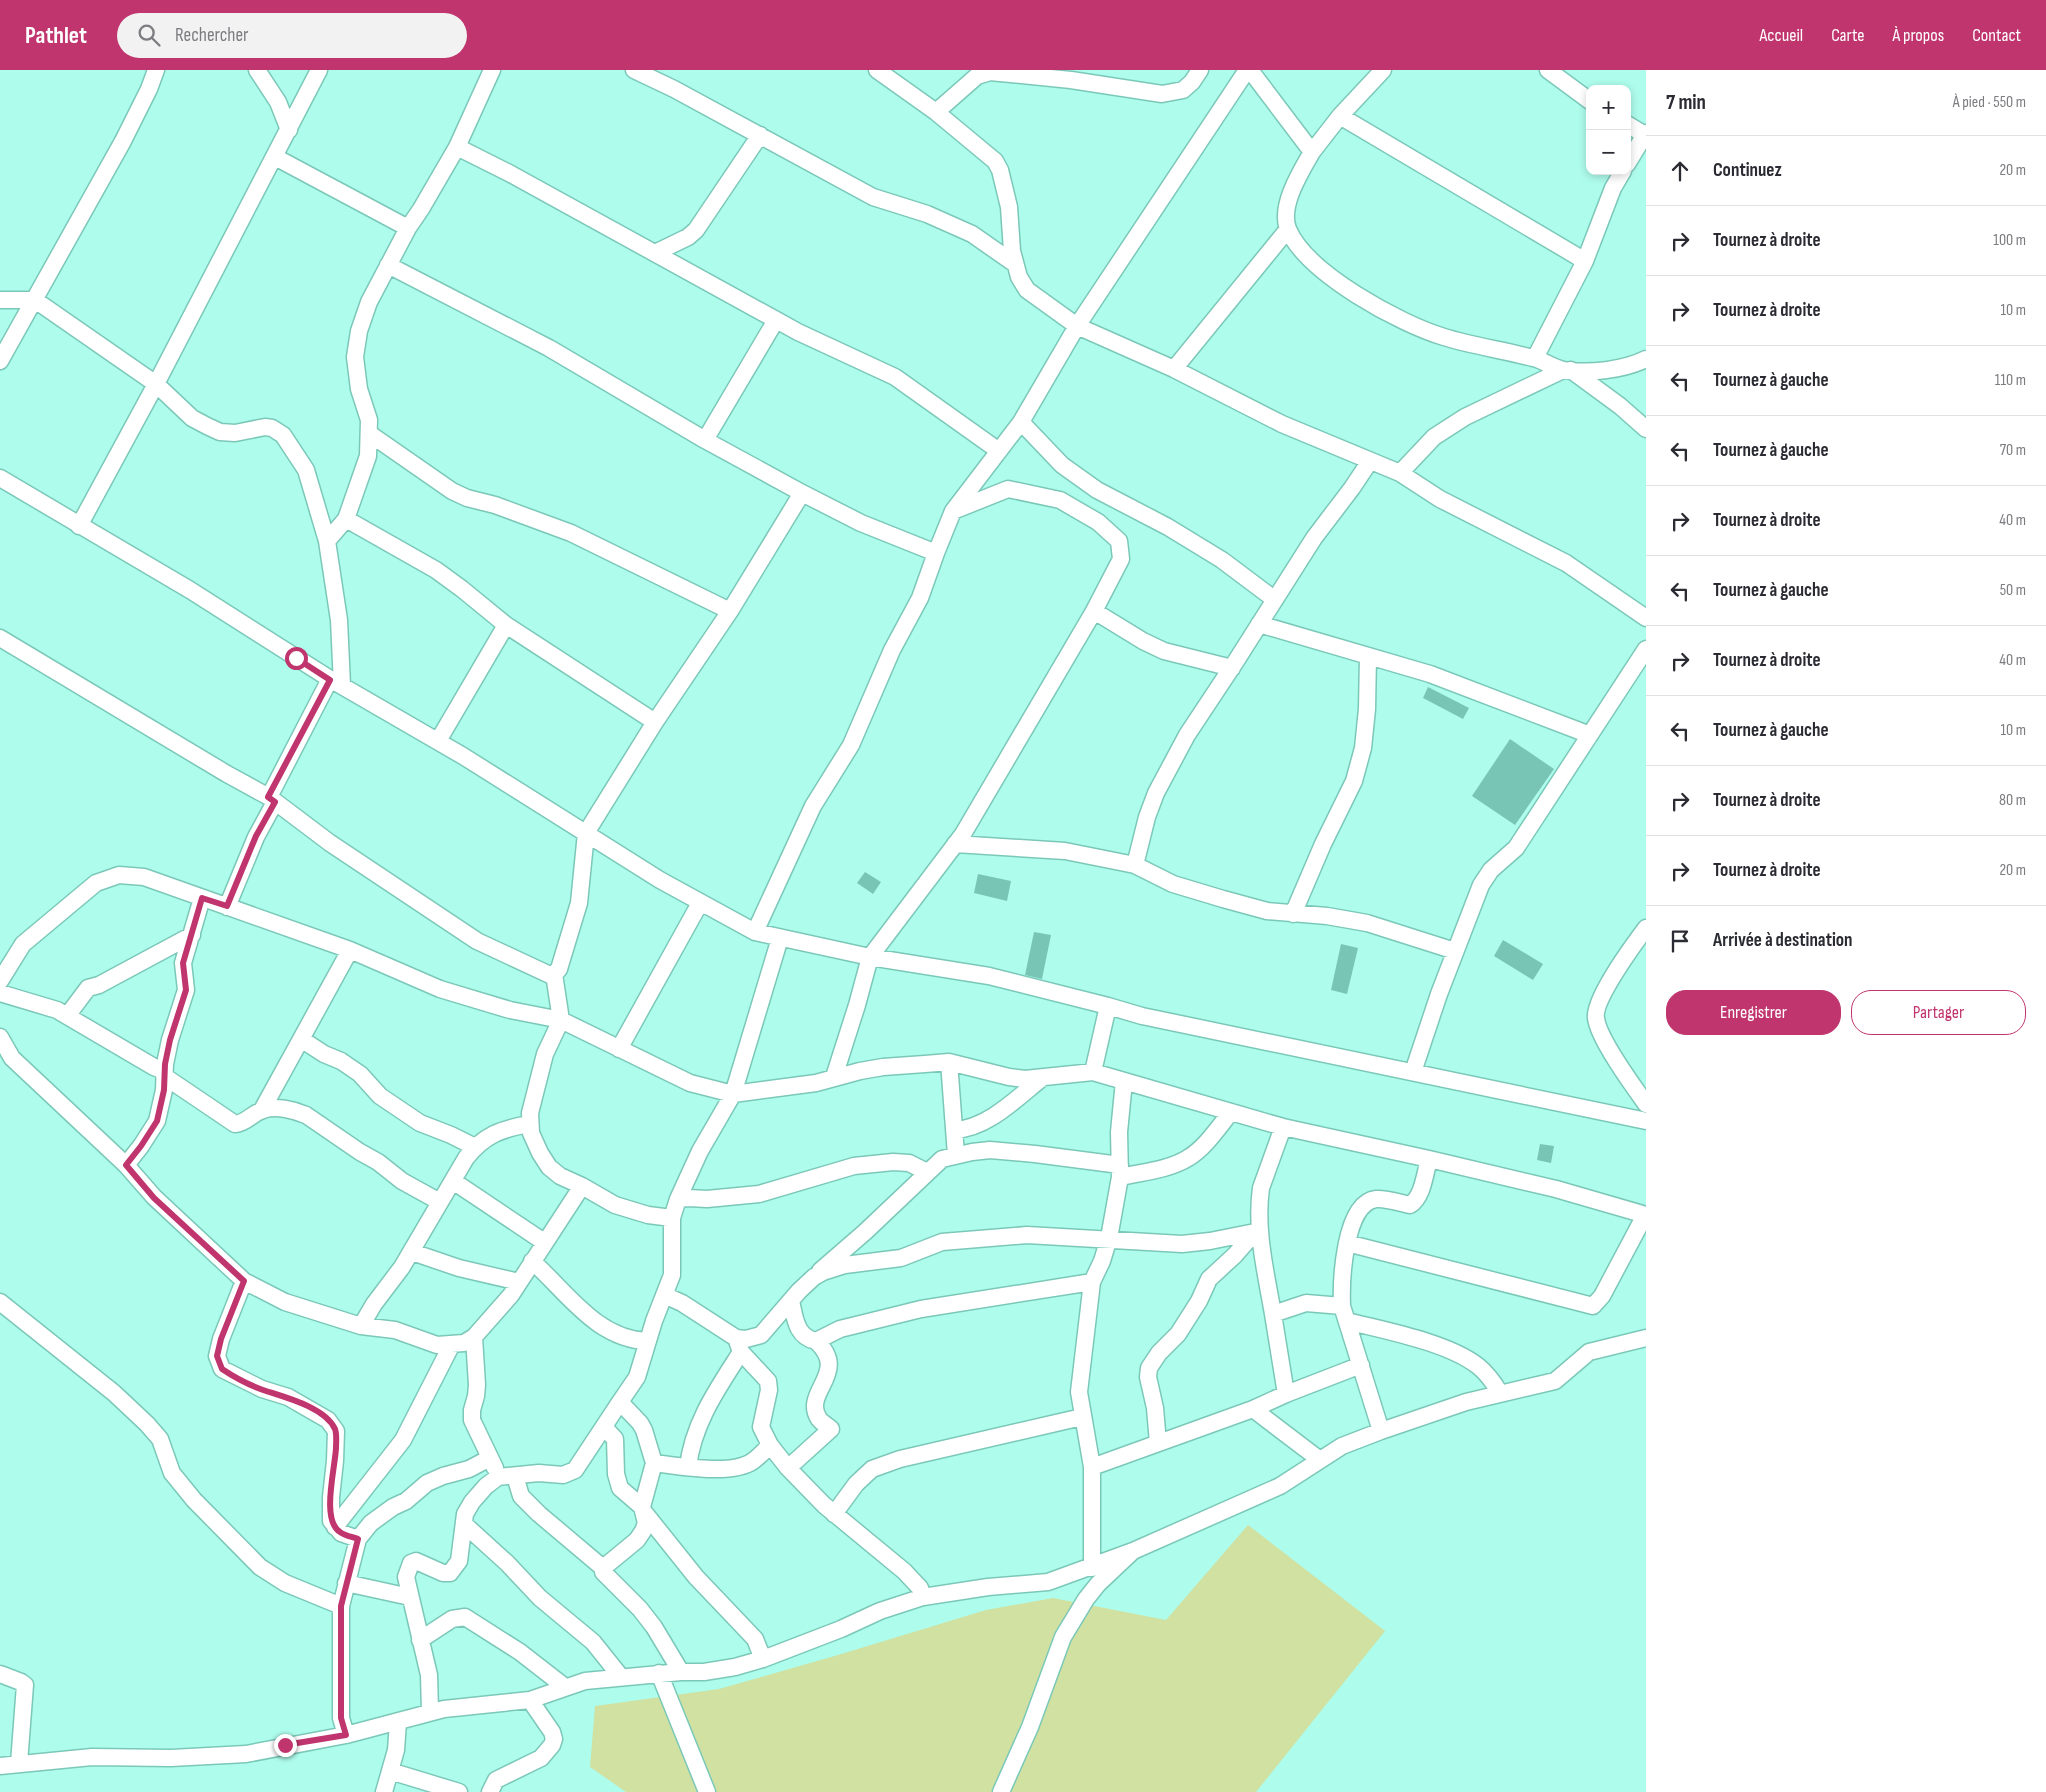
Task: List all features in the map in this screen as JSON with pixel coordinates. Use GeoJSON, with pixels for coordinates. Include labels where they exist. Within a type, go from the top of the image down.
{"type":"FeatureCollection","features":[{"type":"Feature","properties":{"kind":"street"},"geometry":{"type":"LineString","coordinates":[[0,361],[123,141],[149,89],[156,70]]}},
{"type":"Feature","properties":{"kind":"street"},"geometry":{"type":"LineString","coordinates":[[257,70],[278,102],[289,130]]}},
{"type":"Feature","properties":{"kind":"street"},"geometry":{"type":"LineString","coordinates":[[79,526],[156,384],[319,70]]}},
{"type":"Feature","properties":{"kind":"street"},"geometry":{"type":"LineString","coordinates":[[327,541],[346,519],[368,456],[369,420],[359,389],[355,357],[359,331],[369,302],[408,228],[457,147],[492,70]]}},
{"type":"Feature","properties":{"kind":"street"},"geometry":{"type":"LineString","coordinates":[[634,70],[674,89],[873,197],[927,214],[972,234],[1015,264]]}},
{"type":"Feature","properties":{"kind":"street"},"geometry":{"type":"LineString","coordinates":[[877,70],[936,112],[994,161],[1000,170],[1009,207],[1012,251],[1015,264],[1027,290],[1078,326],[1174,369],[1282,424],[1400,473],[1440,499],[1566,563],[1646,618]]}},
{"type":"Feature","properties":{"kind":"street"},"geometry":{"type":"LineString","coordinates":[[936,112],[976,76],[990,72],[1071,80],[1162,94],[1183,90],[1192,82],[1200,70]]}},
{"type":"Feature","properties":{"kind":"street"},"geometry":{"type":"LineString","coordinates":[[756,932],[813,806],[851,745],[892,650],[920,598],[953,511],[1021,422],[1078,326],[1247,70]]}},
{"type":"Feature","properties":{"kind":"street"},"geometry":{"type":"LineString","coordinates":[[1250,70],[1312,152]]}},
{"type":"Feature","properties":{"kind":"street"},"geometry":{"type":"LineString","coordinates":[[1383,70],[1340,116],[1312,152],[1295,181],[1289,197],[1288,228],[1310,260],[1346,289],[1394,315],[1444,337],[1535,358],[1567,370],[1620,406],[1646,429]]}},
{"type":"Feature","properties":{"kind":"street"},"geometry":{"type":"LineString","coordinates":[[1548,70],[1586,98]]}},
{"type":"Feature","properties":{"kind":"street"},"geometry":{"type":"LineString","coordinates":[[1340,116],[1585,261]]}},
{"type":"Feature","properties":{"kind":"street"},"geometry":{"type":"LineString","coordinates":[[1631,126],[1646,134],[1631,158]]}},
{"type":"Feature","properties":{"kind":"street"},"geometry":{"type":"LineString","coordinates":[[654,253],[688,237],[696,230],[760,135]]}},
{"type":"Feature","properties":{"kind":"street"},"geometry":{"type":"LineString","coordinates":[[457,147],[509,173],[776,320],[895,377],[999,451]]}},
{"type":"Feature","properties":{"kind":"street"},"geometry":{"type":"LineString","coordinates":[[275,157],[408,228]]}},
{"type":"Feature","properties":{"kind":"street"},"geometry":{"type":"LineString","coordinates":[[1535,358],[1585,261],[1613,188],[1621,175]]}},
{"type":"Feature","properties":{"kind":"street"},"geometry":{"type":"LineString","coordinates":[[1174,369],[1288,228]]}},
{"type":"Feature","properties":{"kind":"street"},"geometry":{"type":"LineString","coordinates":[[388,265],[549,348],[705,440],[802,494],[861,523],[936,553]]}},
{"type":"Feature","properties":{"kind":"street"},"geometry":{"type":"LineString","coordinates":[[0,300],[35,300],[156,384],[192,418],[220,432],[235,433],[266,427],[272,428],[283,435],[306,470],[327,541],[339,620],[336,682],[272,799],[227,906]]}},
{"type":"Feature","properties":{"kind":"street"},"geometry":{"type":"LineString","coordinates":[[705,440],[776,320]]}},
{"type":"Feature","properties":{"kind":"street"},"geometry":{"type":"LineString","coordinates":[[1400,473],[1434,437],[1488,406],[1567,370],[1609,370],[1646,359]]}},
{"type":"Feature","properties":{"kind":"street"},"geometry":{"type":"LineString","coordinates":[[1021,422],[1062,465],[1096,490],[1191,541],[1222,560],[1274,599]]}},
{"type":"Feature","properties":{"kind":"street"},"geometry":{"type":"LineString","coordinates":[[370,434],[452,491],[467,498],[495,505],[571,532],[730,611]]}},
{"type":"Feature","properties":{"kind":"street"},"geometry":{"type":"LineString","coordinates":[[1135,864],[1147,817],[1156,793],[1187,734],[1232,668],[1314,538],[1370,461]]}},
{"type":"Feature","properties":{"kind":"street"},"geometry":{"type":"LineString","coordinates":[[0,478],[190,590],[336,682],[438,741],[700,903],[756,932],[870,957],[989,976],[1142,1016],[1646,1121]]}},
{"type":"Feature","properties":{"kind":"street"},"geometry":{"type":"LineString","coordinates":[[834,1078],[858,1005],[870,957],[955,844],[1015,747],[1094,611],[1121,559],[1119,541],[1098,522],[1060,500],[1008,489],[953,511]]}},
{"type":"Feature","properties":{"kind":"street"},"geometry":{"type":"LineString","coordinates":[[0,638],[218,769],[272,799],[330,843],[477,941],[550,975],[554,974],[559,968],[579,904],[586,833],[655,722],[730,611],[802,494]]}},
{"type":"Feature","properties":{"kind":"street"},"geometry":{"type":"LineString","coordinates":[[346,519],[436,570],[506,625],[655,722]]}},
{"type":"Feature","properties":{"kind":"street"},"geometry":{"type":"LineString","coordinates":[[1094,611],[1142,641],[1164,651],[1232,668]]}},
{"type":"Feature","properties":{"kind":"street"},"geometry":{"type":"LineString","coordinates":[[1259,624],[1430,674],[1590,735]]}},
{"type":"Feature","properties":{"kind":"street"},"geometry":{"type":"LineString","coordinates":[[438,741],[506,625]]}},
{"type":"Feature","properties":{"kind":"street"},"geometry":{"type":"LineString","coordinates":[[1413,1072],[1454,951],[1481,885],[1491,870],[1516,848],[1646,649]]}},
{"type":"Feature","properties":{"kind":"street"},"geometry":{"type":"LineString","coordinates":[[1293,914],[1323,844],[1354,781],[1362,748],[1367,708],[1368,656]]}},
{"type":"Feature","properties":{"kind":"street"},"geometry":{"type":"LineString","coordinates":[[955,844],[1065,851],[1135,864],[1173,884],[1267,911],[1327,916],[1367,923],[1454,951]]}},
{"type":"Feature","properties":{"kind":"street"},"geometry":{"type":"LineString","coordinates":[[350,950],[262,1110],[247,1121],[235,1124],[164,1073],[57,1010],[0,983],[22,944],[96,883],[119,875],[144,877],[350,950],[440,989],[510,1010],[561,1020],[690,1083],[733,1094],[816,1083],[883,1067],[949,1062],[1009,1077],[1042,1078],[1067,1073],[1093,1072],[1283,1127],[1429,1158],[1556,1189],[1645,1215],[1602,1296],[1593,1306],[1347,1243]]}},
{"type":"Feature","properties":{"kind":"street"},"geometry":{"type":"LineString","coordinates":[[126,1165],[157,1121],[164,1090],[164,1073],[170,1040],[186,990],[183,963],[202,898]]}},
{"type":"Feature","properties":{"kind":"street"},"geometry":{"type":"LineString","coordinates":[[619,1048],[700,903]]}},
{"type":"Feature","properties":{"kind":"street"},"geometry":{"type":"LineString","coordinates":[[1646,928],[1627,954],[1605,991],[1597,1006],[1595,1017],[1598,1028],[1627,1078],[1646,1104]]}},
{"type":"Feature","properties":{"kind":"street"},"geometry":{"type":"LineString","coordinates":[[67,1016],[88,988],[100,985],[192,935]]}},
{"type":"Feature","properties":{"kind":"street"},"geometry":{"type":"LineString","coordinates":[[430,1712],[429,1675],[406,1577],[410,1563],[416,1561],[443,1573],[450,1573],[459,1561],[465,1514],[472,1502],[486,1486],[498,1477],[539,1473],[563,1475],[575,1470],[637,1377],[672,1276],[672,1218],[678,1199],[700,1151],[733,1094],[780,938]]}},
{"type":"Feature","properties":{"kind":"street"},"geometry":{"type":"LineString","coordinates":[[554,974],[561,1020],[545,1054],[530,1113],[529,1124],[531,1132],[548,1166],[560,1176],[615,1205],[648,1215],[672,1218]]}},
{"type":"Feature","properties":{"kind":"street"},"geometry":{"type":"LineString","coordinates":[[1093,1072],[1108,1006]]}},
{"type":"Feature","properties":{"kind":"street"},"geometry":{"type":"LineString","coordinates":[[0,1037],[12,1058],[126,1165],[154,1198],[244,1281],[285,1302],[361,1326],[395,1330],[437,1345],[464,1343],[474,1337],[510,1295],[582,1186]]}},
{"type":"Feature","properties":{"kind":"street"},"geometry":{"type":"LineString","coordinates":[[301,1039],[360,1074],[380,1096],[420,1123],[475,1147]]}},
{"type":"Feature","properties":{"kind":"street"},"geometry":{"type":"LineString","coordinates":[[949,1062],[956,1156]]}},
{"type":"Feature","properties":{"kind":"street"},"geometry":{"type":"LineString","coordinates":[[954,1130],[965,1130],[982,1123],[1042,1078]]}},
{"type":"Feature","properties":{"kind":"street"},"geometry":{"type":"LineString","coordinates":[[1092,1568],[1092,1467],[1078,1392],[1092,1282],[1102,1262],[1109,1238],[1120,1171],[1119,1132],[1124,1081]]}},
{"type":"Feature","properties":{"kind":"street"},"geometry":{"type":"LineString","coordinates":[[262,1110],[274,1108],[306,1115],[378,1162],[402,1181],[440,1202]]}},
{"type":"Feature","properties":{"kind":"street"},"geometry":{"type":"LineString","coordinates":[[688,1467],[690,1450],[705,1411],[739,1345],[746,1339],[761,1335],[814,1276],[865,1232],[942,1159],[990,1150],[1035,1154],[1120,1171],[1170,1165],[1188,1158],[1202,1147],[1231,1112]]}},
{"type":"Feature","properties":{"kind":"street"},"geometry":{"type":"LineString","coordinates":[[361,1326],[374,1304],[412,1252],[440,1202],[475,1147],[492,1134],[529,1124]]}},
{"type":"Feature","properties":{"kind":"street"},"geometry":{"type":"LineString","coordinates":[[1283,1127],[1261,1188],[1257,1232],[1286,1394]]}},
{"type":"Feature","properties":{"kind":"street"},"geometry":{"type":"LineString","coordinates":[[1381,1430],[1345,1314],[1341,1288],[1347,1243],[1357,1212],[1364,1204],[1377,1199],[1413,1204],[1420,1191],[1429,1158]]}},
{"type":"Feature","properties":{"kind":"street"},"geometry":{"type":"LineString","coordinates":[[678,1199],[707,1199],[759,1194],[854,1166],[893,1162],[909,1163],[927,1172]]}},
{"type":"Feature","properties":{"kind":"street"},"geometry":{"type":"LineString","coordinates":[[453,1181],[544,1242]]}},
{"type":"Feature","properties":{"kind":"street"},"geometry":{"type":"LineString","coordinates":[[814,1276],[846,1265],[901,1258],[942,1242],[1027,1234],[1182,1244],[1257,1232]]}},
{"type":"Feature","properties":{"kind":"street"},"geometry":{"type":"LineString","coordinates":[[1158,1443],[1155,1408],[1148,1377],[1153,1360],[1178,1334],[1199,1301],[1209,1279],[1257,1232]]}},
{"type":"Feature","properties":{"kind":"street"},"geometry":{"type":"LineString","coordinates":[[412,1252],[459,1268],[518,1282]]}},
{"type":"Feature","properties":{"kind":"street"},"geometry":{"type":"LineString","coordinates":[[532,1261],[587,1316],[608,1329],[630,1338],[648,1341]]}},
{"type":"Feature","properties":{"kind":"street"},"geometry":{"type":"LineString","coordinates":[[244,1281],[221,1339],[217,1356],[222,1369],[262,1390],[288,1397],[328,1420],[336,1431],[336,1461],[331,1498],[331,1521],[341,1532],[358,1539]]}},
{"type":"Feature","properties":{"kind":"street"},"geometry":{"type":"LineString","coordinates":[[816,1341],[840,1328],[921,1309],[1092,1282]]}},
{"type":"Feature","properties":{"kind":"street"},"geometry":{"type":"LineString","coordinates":[[664,1295],[682,1303],[739,1345],[768,1381],[769,1390],[761,1427],[770,1445],[788,1468],[834,1514],[904,1571],[920,1588],[923,1597]]}},
{"type":"Feature","properties":{"kind":"street"},"geometry":{"type":"LineString","coordinates":[[788,1468],[831,1429],[820,1420],[816,1410],[816,1398],[825,1379],[830,1361],[824,1349],[816,1341],[804,1337],[797,1326],[792,1301]]}},
{"type":"Feature","properties":{"kind":"street"},"geometry":{"type":"LineString","coordinates":[[0,1302],[114,1393],[147,1424],[160,1438],[172,1473],[194,1500],[260,1567],[285,1583],[341,1606]]}},
{"type":"Feature","properties":{"kind":"street"},"geometry":{"type":"LineString","coordinates":[[1273,1314],[1306,1303],[1345,1314],[1458,1354],[1479,1367],[1490,1377],[1500,1393]]}},
{"type":"Feature","properties":{"kind":"street"},"geometry":{"type":"LineString","coordinates":[[474,1337],[477,1385],[472,1420],[498,1477]]}},
{"type":"Feature","properties":{"kind":"street"},"geometry":{"type":"LineString","coordinates":[[0,1766],[92,1757],[171,1758],[246,1754],[346,1735],[444,1709],[530,1700],[585,1681],[681,1672],[704,1672],[735,1667],[763,1659],[841,1629],[880,1611],[923,1597],[988,1587],[1048,1582],[1092,1568],[1280,1486],[1342,1446],[1381,1430],[1466,1402],[1555,1380],[1589,1352],[1646,1338]]}},
{"type":"Feature","properties":{"kind":"street"},"geometry":{"type":"LineString","coordinates":[[335,1527],[403,1440],[452,1344]]}},
{"type":"Feature","properties":{"kind":"street"},"geometry":{"type":"LineString","coordinates":[[1092,1467],[1253,1409],[1286,1394],[1361,1366]]}},
{"type":"Feature","properties":{"kind":"street"},"geometry":{"type":"LineString","coordinates":[[603,1568],[637,1540],[643,1532],[646,1522],[643,1509],[654,1463],[640,1422],[620,1402]]}},
{"type":"Feature","properties":{"kind":"street"},"geometry":{"type":"LineString","coordinates":[[1253,1409],[1320,1460]]}},
{"type":"Feature","properties":{"kind":"street"},"geometry":{"type":"LineString","coordinates":[[834,1514],[856,1484],[872,1469],[900,1459],[1082,1417]]}},
{"type":"Feature","properties":{"kind":"street"},"geometry":{"type":"LineString","coordinates":[[604,1427],[615,1439],[616,1474],[620,1488],[643,1509],[696,1577],[755,1639],[763,1659]]}},
{"type":"Feature","properties":{"kind":"street"},"geometry":{"type":"LineString","coordinates":[[654,1463],[688,1467],[731,1468],[752,1462],[770,1445]]}},
{"type":"Feature","properties":{"kind":"street"},"geometry":{"type":"LineString","coordinates":[[346,1735],[341,1718],[341,1606],[358,1539],[371,1524],[393,1507],[406,1501],[428,1483],[442,1476],[469,1469],[490,1458]]}},
{"type":"Feature","properties":{"kind":"street"},"geometry":{"type":"LineString","coordinates":[[515,1476],[521,1496],[539,1514],[603,1568],[605,1575],[640,1609],[650,1621],[681,1672]]}},
{"type":"Feature","properties":{"kind":"street"},"geometry":{"type":"LineString","coordinates":[[464,1524],[507,1563],[540,1598],[593,1642],[621,1677]]}},
{"type":"Feature","properties":{"kind":"street"},"geometry":{"type":"LineString","coordinates":[[1001,1792],[1030,1726],[1063,1637],[1086,1599],[1098,1584],[1133,1551]]}},
{"type":"Feature","properties":{"kind":"street"},"geometry":{"type":"LineString","coordinates":[[346,1582],[410,1597]]}},
{"type":"Feature","properties":{"kind":"street"},"geometry":{"type":"LineString","coordinates":[[420,1640],[452,1619],[465,1617],[520,1652],[565,1687]]}},
{"type":"Feature","properties":{"kind":"street"},"geometry":{"type":"LineString","coordinates":[[0,1674],[25,1685],[19,1763]]}},
{"type":"Feature","properties":{"kind":"street"},"geometry":{"type":"LineString","coordinates":[[659,1674],[707,1792]]}},
{"type":"Feature","properties":{"kind":"street"},"geometry":{"type":"LineString","coordinates":[[490,1792],[496,1780],[541,1758],[552,1745],[554,1738],[552,1732],[530,1700]]}},
{"type":"Feature","properties":{"kind":"street"},"geometry":{"type":"LineString","coordinates":[[384,1792],[396,1750],[398,1722]]}},
{"type":"Feature","properties":{"kind":"street"},"geometry":{"type":"LineString","coordinates":[[390,1771],[459,1792]]}},
{"type":"Feature","properties":{"kind":"green space"},"geometry":{"type":"Polygon","coordinates":[[[1248,1525],[1385,1631],[1256,1792],[626,1792],[590,1767],[595,1706],[719,1689],[986,1610],[1053,1598],[1166,1620],[1248,1525]]]}},
{"type":"Feature","properties":{"kind":"building"},"geometry":{"type":"Polygon","coordinates":[[[1428,687],[1469,708],[1463,719],[1423,698],[1428,687]]]}},
{"type":"Feature","properties":{"kind":"building"},"geometry":{"type":"Polygon","coordinates":[[[1510,739],[1554,769],[1515,825],[1472,796],[1510,739]]]}},
{"type":"Feature","properties":{"kind":"building"},"geometry":{"type":"Polygon","coordinates":[[[865,872],[881,882],[873,894],[857,883],[865,872]]]}},
{"type":"Feature","properties":{"kind":"building"},"geometry":{"type":"Polygon","coordinates":[[[978,874],[1011,881],[1007,901],[974,893],[978,874]]]}},
{"type":"Feature","properties":{"kind":"building"},"geometry":{"type":"Polygon","coordinates":[[[1034,932],[1051,935],[1042,979],[1025,975],[1034,932]]]}},
{"type":"Feature","properties":{"kind":"building"},"geometry":{"type":"Polygon","coordinates":[[[1503,940],[1543,964],[1533,980],[1494,956],[1503,940]]]}},
{"type":"Feature","properties":{"kind":"building"},"geometry":{"type":"Polygon","coordinates":[[[1341,944],[1358,948],[1347,994],[1331,990],[1341,944]]]}},
{"type":"Feature","properties":{"kind":"building"},"geometry":{"type":"Polygon","coordinates":[[[1540,1144],[1554,1146],[1551,1163],[1537,1160],[1540,1144]]]}},
{"type":"Feature","properties":{"kind":"route"},"geometry":{"type":"LineString","coordinates":[[285,1745],[346,1735],[341,1718],[341,1606],[358,1539],[341,1532],[331,1521],[331,1498],[336,1461],[336,1431],[328,1420],[318,1413],[288,1397],[262,1390],[222,1369],[217,1356],[221,1339],[244,1281],[154,1198],[126,1165],[157,1121],[164,1090],[165,1064],[170,1040],[186,990],[183,963],[202,898],[227,906],[256,836],[275,802],[268,797],[330,680],[296,658]]}}]}
